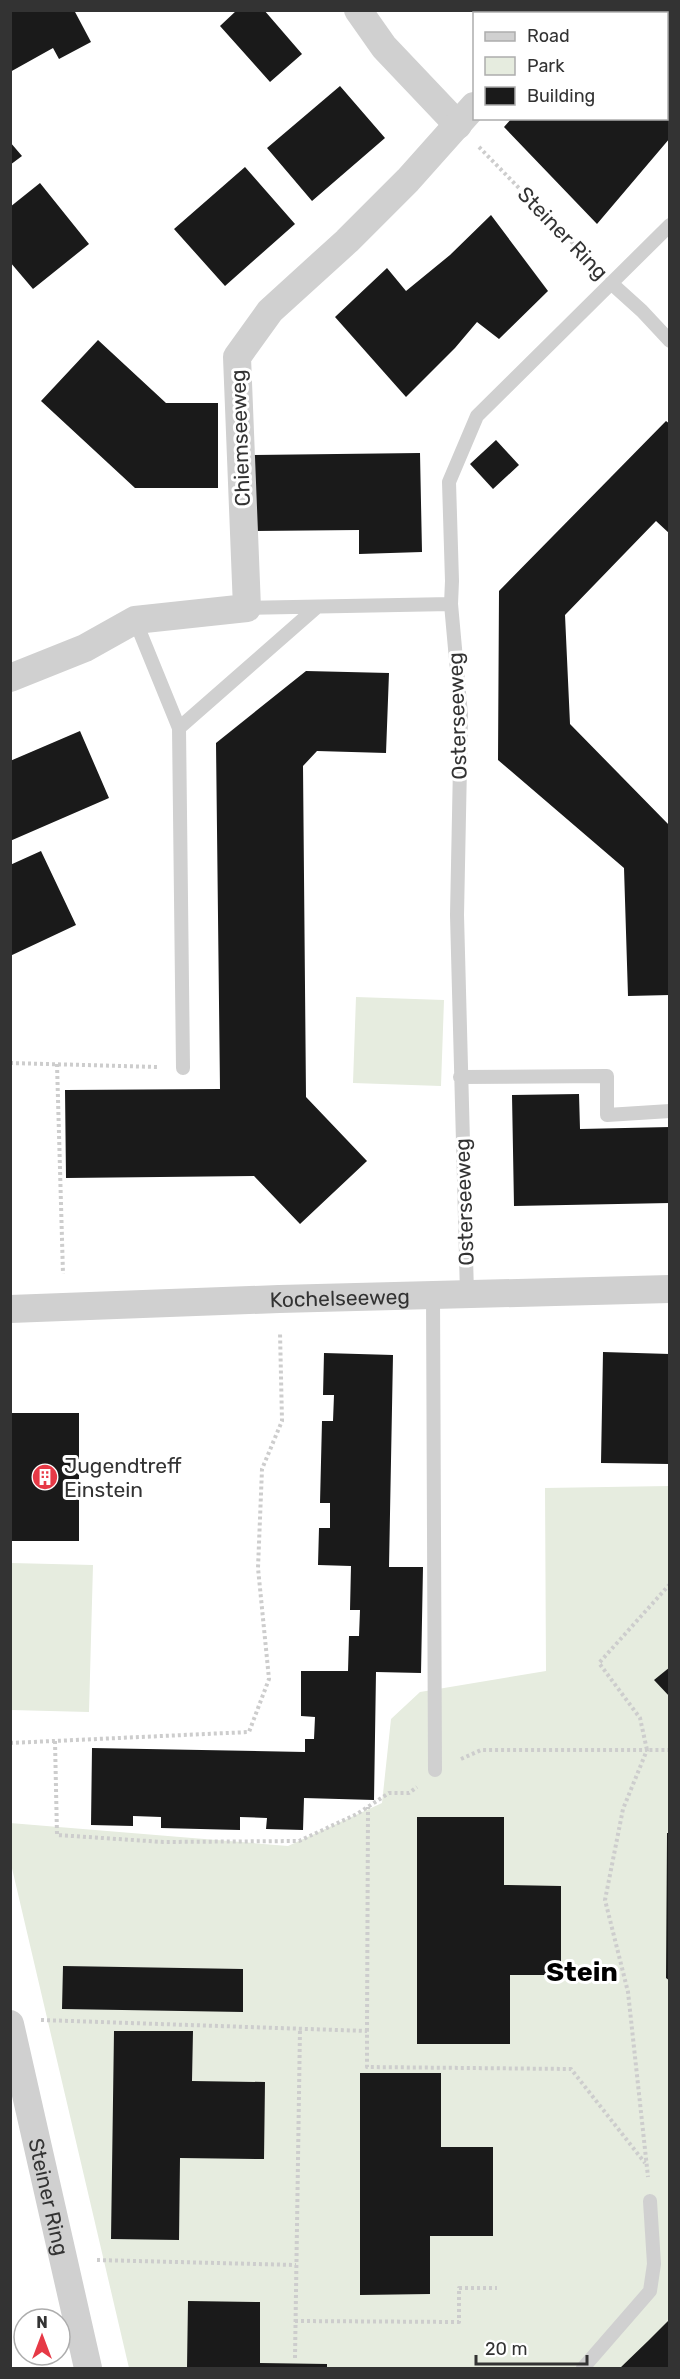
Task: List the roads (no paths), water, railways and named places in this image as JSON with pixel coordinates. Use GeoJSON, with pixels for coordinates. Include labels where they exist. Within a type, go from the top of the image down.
{"type":"FeatureCollection","features":[{"type":"Feature","properties":{"kind":"street"},"geometry":{"type":"LineString","coordinates":[[358,10],[384,47],[466,116]]}},
{"type":"Feature","properties":{"kind":"street","name":"Chiemseeweg"},"geometry":{"type":"LineString","coordinates":[[247,608],[237,357],[270,311],[347,241],[408,180],[466,116]]}},
{"type":"Feature","properties":{"kind":"street"},"geometry":{"type":"LineString","coordinates":[[10,678],[85,648],[135,620],[247,608]]}},
{"type":"Feature","properties":{"kind":"street","name":"Kochelseeweg"},"geometry":{"type":"LineString","coordinates":[[10,1309],[433,1294],[669,1289]]}},
{"type":"Feature","properties":{"kind":"street","name":"Steiner Ring"},"geometry":{"type":"LineString","coordinates":[[22,2022],[64,2259],[88,2368]]}},
{"type":"Feature","properties":{"kind":"lane","name":"Osterseeweg"},"geometry":{"type":"LineString","coordinates":[[467,1294],[457,915],[461,715],[451,604],[449,482],[477,416],[669,225]]}},
{"type":"Feature","properties":{"kind":"lane","name":"Steiner Ring"},"geometry":{"type":"LineString","coordinates":[[611,283],[642,311],[669,341]]}},
{"type":"Feature","properties":{"kind":"lane"},"geometry":{"type":"LineString","coordinates":[[247,608],[451,604]]}},
{"type":"Feature","properties":{"kind":"lane"},"geometry":{"type":"LineString","coordinates":[[179,728],[317,607]]}},
{"type":"Feature","properties":{"kind":"lane"},"geometry":{"type":"LineString","coordinates":[[135,620],[179,728],[183,1068]]}},
{"type":"Feature","properties":{"kind":"lane"},"geometry":{"type":"LineString","coordinates":[[460,1077],[607,1076],[607,1115],[669,1111]]}},
{"type":"Feature","properties":{"kind":"lane"},"geometry":{"type":"LineString","coordinates":[[433,1294],[435,1770]]}},
{"type":"Feature","properties":{"kind":"lane"},"geometry":{"type":"LineString","coordinates":[[584,2368],[650,2291],[654,2264],[650,2201]]}},
{"type":"Feature","properties":{"kind":"place","name":"Jugendtreff Einstein"},"geometry":{"type":"Point","coordinates":[45,1477]}},
{"type":"Feature","properties":{"kind":"district","name":"Stein"},"geometry":{"type":"Point","coordinates":[582,1972]}}]}
